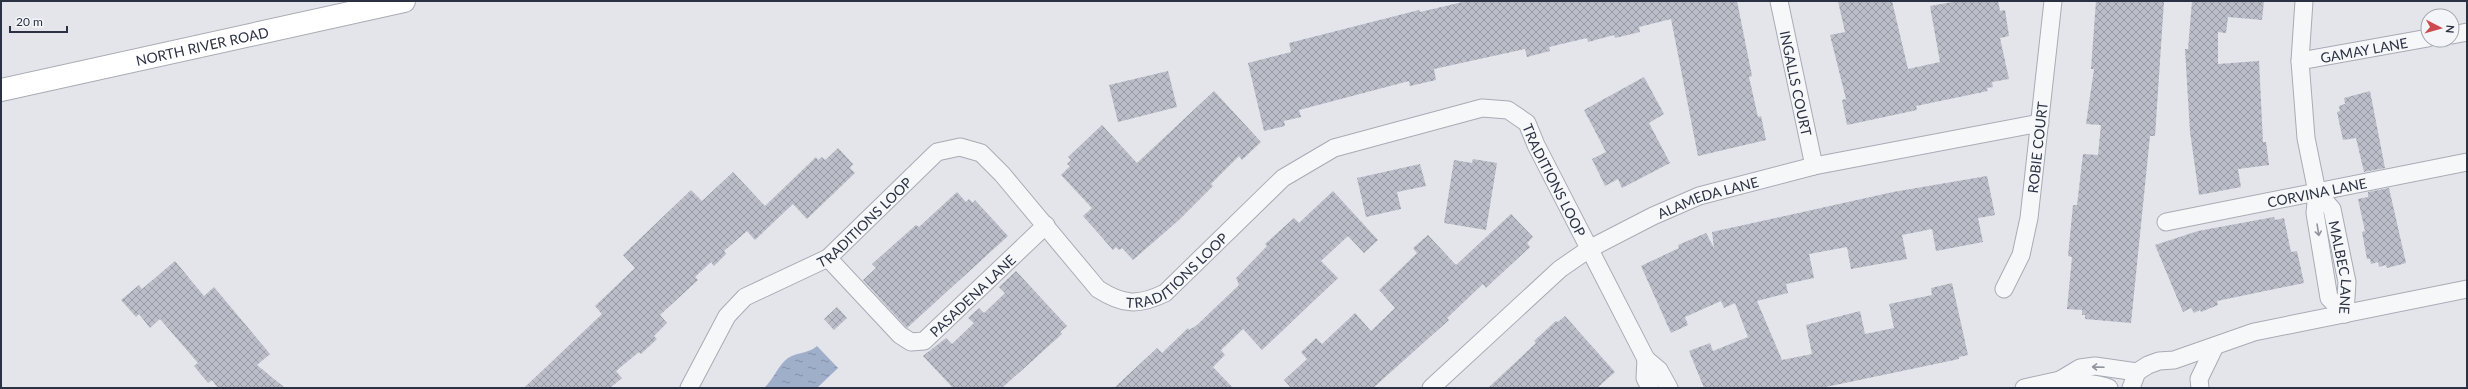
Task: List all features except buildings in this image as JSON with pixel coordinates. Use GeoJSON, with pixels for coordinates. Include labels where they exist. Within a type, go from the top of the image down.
{"type":"FeatureCollection","features":[{"type":"Feature","properties":{"kind":"main road","name":"NORTH RIVER ROAD"},"geometry":{"type":"LineString","coordinates":[[1,90],[404,1]]}},
{"type":"Feature","properties":{"kind":"street","name":"INGALLS COURT"},"geometry":{"type":"LineString","coordinates":[[1779,1],[1814,166]]}},
{"type":"Feature","properties":{"kind":"street","name":"ROBIE COURT"},"geometry":{"type":"LineString","coordinates":[[2004,289],[2020,255],[2030,218],[2053,1]]}},
{"type":"Feature","properties":{"kind":"street","name":"MALBEC LANE"},"geometry":{"type":"LineString","coordinates":[[2304,1],[2300,61],[2306,138],[2317,192],[2332,209],[2347,282],[2345,314]]}},
{"type":"Feature","properties":{"kind":"street","name":"GAMAY LANE"},"geometry":{"type":"LineString","coordinates":[[2300,61],[2420,39]]}},
{"type":"Feature","properties":{"kind":"street","name":"TRADITIONS LOOP"},"geometry":{"type":"LineString","coordinates":[[689,388],[728,316],[746,297],[828,258],[937,152],[960,147],[981,153],[1002,174],[1046,225],[1098,289],[1116,300],[1135,302],[1150,300],[1165,293],[1284,178],[1334,148],[1482,108],[1508,110],[1527,123],[1589,249],[1646,359],[1659,370],[1669,388]]}},
{"type":"Feature","properties":{"kind":"street","name":"ALAMEDA LANE"},"geometry":{"type":"LineString","coordinates":[[1431,388],[1560,270],[1589,249],[1653,216],[1699,196],[1814,166],[2040,123]]}},
{"type":"Feature","properties":{"kind":"street","name":"CORVINA LANE"},"geometry":{"type":"LineString","coordinates":[[2166,222],[2467,162]]}},
{"type":"Feature","properties":{"kind":"street","name":"PASADENA LANE"},"geometry":{"type":"LineString","coordinates":[[828,258],[900,335],[911,342],[924,341],[1046,225]]}},
{"type":"Feature","properties":{"kind":"street"},"geometry":{"type":"LineString","coordinates":[[2024,388],[2060,380],[2080,368],[2087,367],[2110,367],[2137,372],[2159,361],[2174,360],[2254,332],[2467,289]]}},
{"type":"Feature","properties":{"kind":"street"},"geometry":{"type":"LineString","coordinates":[[2199,383],[2215,346]]}},
{"type":"Feature","properties":{"kind":"street","name":"TRADITIONS LOOP"},"geometry":{"type":"LineString","coordinates":[[1646,359],[1645,378],[1650,388]]}},
{"type":"Feature","properties":{"kind":"street"},"geometry":{"type":"LineString","coordinates":[[2174,360],[2190,369],[2199,383]]}},
{"type":"Feature","properties":{"kind":"street"},"geometry":{"type":"LineString","coordinates":[[2131,388],[2137,372]]}},
{"type":"Feature","properties":{"kind":"street"},"geometry":{"type":"LineString","coordinates":[[2060,380],[2080,384],[2099,384],[2109,388]]}},
{"type":"Feature","properties":{"kind":"water"},"geometry":{"type":"Polygon","coordinates":[[[817,346],[838,368],[817,388],[764,388],[781,364],[788,358],[811,350],[817,346]]]}}]}
